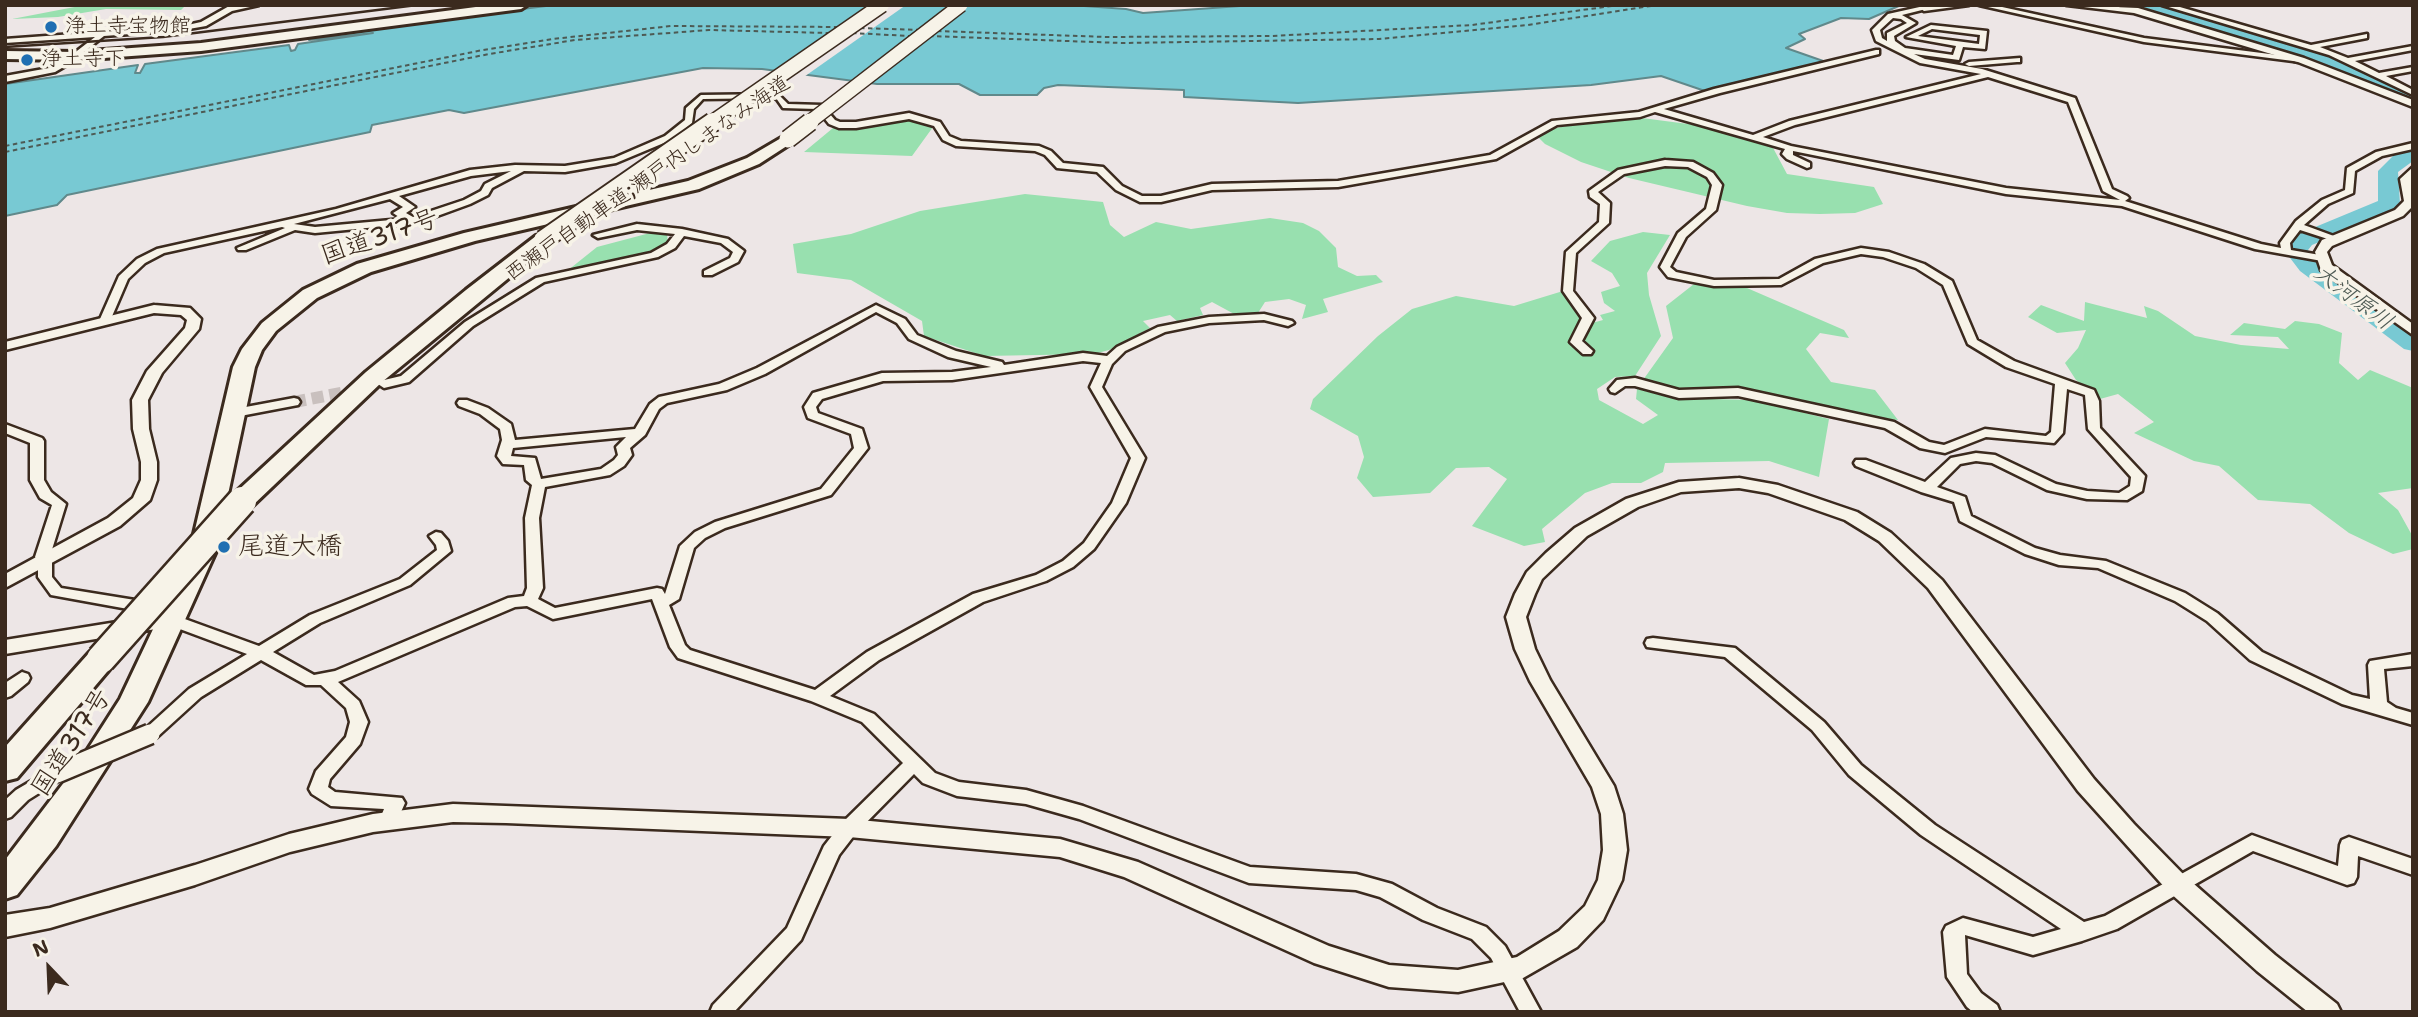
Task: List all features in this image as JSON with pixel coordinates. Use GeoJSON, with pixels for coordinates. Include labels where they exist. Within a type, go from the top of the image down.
{"type":"FeatureCollection","features":[{"type":"Feature","properties":{"kind":"highway"},"geometry":{"type":"LineString","coordinates":[[10,57],[76,56],[258,41],[521,5]]}},
{"type":"Feature","properties":{"kind":"highway","name":"西瀬戸自動車道;瀬戸内しまなみ海道"},"geometry":{"type":"LineString","coordinates":[[5,769],[242,501],[335,412],[401,355],[553,240],[882,5]]}},
{"type":"Feature","properties":{"kind":"highway","name":"西瀬戸自動車道;瀬戸内しまなみ海道"},"geometry":{"type":"LineString","coordinates":[[553,240],[897,5]]}},
{"type":"Feature","properties":{"kind":"highway","name":"国道317号"},"geometry":{"type":"LineString","coordinates":[[5,885],[92,768],[133,702],[173,620],[203,551],[244,367],[252,349],[269,327],[310,294],[343,276],[427,248],[693,185],[753,161],[788,139],[961,5]]}},
{"type":"Feature","properties":{"kind":"street"},"geometry":{"type":"LineString","coordinates":[[5,41],[100,36],[203,24],[233,7],[256,5]]}},
{"type":"Feature","properties":{"kind":"street"},"geometry":{"type":"LineString","coordinates":[[1923,61],[1879,39],[1876,30],[1901,10],[1965,5]]}},
{"type":"Feature","properties":{"kind":"street"},"geometry":{"type":"LineString","coordinates":[[1982,5],[2144,40],[2301,60]]}},
{"type":"Feature","properties":{"kind":"street"},"geometry":{"type":"LineString","coordinates":[[2071,5],[2135,10],[2301,60],[2413,104]]}},
{"type":"Feature","properties":{"kind":"street"},"geometry":{"type":"LineString","coordinates":[[2165,5],[2349,60],[2413,93]]}},
{"type":"Feature","properties":{"kind":"street"},"geometry":{"type":"LineString","coordinates":[[1895,15],[1912,23],[1890,35],[1891,42],[1903,50],[1956,58],[1960,44]]}},
{"type":"Feature","properties":{"kind":"street"},"geometry":{"type":"LineString","coordinates":[[1931,27],[1984,33],[1982,47],[1960,44],[1935,40],[1910,37],[1931,27]]}},
{"type":"Feature","properties":{"kind":"street"},"geometry":{"type":"LineString","coordinates":[[5,79],[52,70],[76,56],[100,36]]}},
{"type":"Feature","properties":{"kind":"street"},"geometry":{"type":"LineString","coordinates":[[2309,47],[2364,36]]}},
{"type":"Feature","properties":{"kind":"street"},"geometry":{"type":"LineString","coordinates":[[2349,60],[2413,48]]}},
{"type":"Feature","properties":{"kind":"street"},"geometry":{"type":"LineString","coordinates":[[106,319],[122,278],[148,256],[392,196],[470,173],[527,168],[577,168],[616,160],[651,148],[689,121],[690,108],[701,97],[778,96],[786,106],[819,107],[832,122],[839,125],[856,125],[909,116],[937,124],[946,138],[959,144],[1036,148],[1048,153],[1060,166],[1100,169],[1119,188],[1140,199],[1161,199],[1212,187],[1338,184],[1493,157],[1555,123],[1617,117],[1654,109],[1872,50],[1993,74],[2072,100],[2108,191],[2124,198]]}},
{"type":"Feature","properties":{"kind":"street"},"geometry":{"type":"LineString","coordinates":[[1958,67],[2017,60]]}},
{"type":"Feature","properties":{"kind":"street"},"geometry":{"type":"LineString","coordinates":[[2381,75],[2413,69]]}},
{"type":"Feature","properties":{"kind":"street"},"geometry":{"type":"LineString","coordinates":[[1753,138],[1792,123],[1993,74]]}},
{"type":"Feature","properties":{"kind":"street"},"geometry":{"type":"LineString","coordinates":[[1654,109],[1790,148],[2007,191],[2123,203],[2287,253],[2315,257],[2413,331]]}},
{"type":"Feature","properties":{"kind":"street"},"geometry":{"type":"LineString","coordinates":[[2287,253],[2285,243],[2298,226],[2325,202],[2350,191],[2350,170],[2379,154],[2413,146]]}},
{"type":"Feature","properties":{"kind":"street"},"geometry":{"type":"LineString","coordinates":[[1790,148],[1787,154],[1807,165]]}},
{"type":"Feature","properties":{"kind":"street"},"geometry":{"type":"LineString","coordinates":[[1587,351],[1576,342],[1588,318],[1568,291],[1571,252],[1604,223],[1605,203],[1593,195],[1594,191],[1621,172],[1678,162],[1690,164],[1710,175],[1717,185],[1711,210],[1682,235],[1665,267],[1672,275],[1714,283],[1781,282],[1819,261],[1861,251],[1885,254],[1920,266],[1948,283],[1972,342],[2010,364],[2090,393],[2094,429],[2138,476],[2137,488],[2122,497],[2087,495],[2052,487],[1995,460],[1976,457],[1956,461],[1926,489]]}},
{"type":"Feature","properties":{"kind":"street"},"geometry":{"type":"LineString","coordinates":[[411,221],[467,202],[485,193],[488,186],[527,168]]}},
{"type":"Feature","properties":{"kind":"street"},"geometry":{"type":"LineString","coordinates":[[2315,257],[2327,243],[2399,213],[2410,202],[2406,179],[2413,170]]}},
{"type":"Feature","properties":{"kind":"street"},"geometry":{"type":"LineString","coordinates":[[392,196],[411,207],[398,213],[411,221]]}},
{"type":"Feature","properties":{"kind":"street"},"geometry":{"type":"LineString","coordinates":[[283,224],[295,228],[327,229],[454,216]]}},
{"type":"Feature","properties":{"kind":"street"},"geometry":{"type":"LineString","coordinates":[[2298,226],[2337,239]]}},
{"type":"Feature","properties":{"kind":"street"},"geometry":{"type":"LineString","coordinates":[[598,235],[637,227],[682,232],[724,242],[738,251],[734,260],[708,273]]}},
{"type":"Feature","properties":{"kind":"street"},"geometry":{"type":"LineString","coordinates":[[242,248],[295,228]]}},
{"type":"Feature","properties":{"kind":"street"},"geometry":{"type":"LineString","coordinates":[[384,384],[405,379],[469,324],[540,280],[654,255],[671,246],[682,232]]}},
{"type":"Feature","properties":{"kind":"street"},"geometry":{"type":"LineString","coordinates":[[5,346],[136,311],[173,308],[192,314],[194,319],[192,329],[155,371],[141,400],[141,429],[149,462],[149,480],[141,500],[114,522],[5,582]]}},
{"type":"Feature","properties":{"kind":"street"},"geometry":{"type":"LineString","coordinates":[[463,403],[484,411],[506,427],[507,445],[503,456],[508,461],[530,461],[533,480],[539,484],[605,472],[619,463],[625,455],[623,447],[640,432],[654,407],[663,400],[736,382],[876,308],[901,321],[913,337],[952,354],[1004,366]]}},
{"type":"Feature","properties":{"kind":"street"},"geometry":{"type":"LineString","coordinates":[[817,697],[873,656],[978,598],[1041,578],[1068,564],[1089,546],[1119,503],[1138,458],[1096,387],[1110,360],[1138,339],[1185,324],[1264,317],[1288,323]]}},
{"type":"Feature","properties":{"kind":"street"},"geometry":{"type":"LineString","coordinates":[[661,603],[671,599],[687,546],[700,535],[720,525],[827,492],[861,448],[857,432],[813,415],[810,407],[817,396],[882,377],[952,376],[1004,366],[1083,357],[1110,360]]}},
{"type":"Feature","properties":{"kind":"street"},"geometry":{"type":"LineString","coordinates":[[1615,389],[1621,383],[1635,382],[1679,394],[1738,392],[1889,425],[1925,445],[1945,449],[1985,433],[2049,440],[2057,433],[2061,381]]}},
{"type":"Feature","properties":{"kind":"street"},"geometry":{"type":"LineString","coordinates":[[235,413],[294,402]]}},
{"type":"Feature","properties":{"kind":"street"},"geometry":{"type":"LineString","coordinates":[[5,428],[37,441],[37,480],[45,495],[59,504],[42,557],[45,561],[45,577],[56,592],[130,604],[259,652],[312,681],[325,679],[513,602],[529,601],[553,614],[657,593],[678,647],[684,654],[817,697],[868,718],[929,778],[957,789],[1026,797],[1083,813],[1249,875],[1356,882],[1385,890],[1430,914],[1479,933],[1499,953],[1531,1012]]}},
{"type":"Feature","properties":{"kind":"street"},"geometry":{"type":"LineString","coordinates":[[507,445],[640,432]]}},
{"type":"Feature","properties":{"kind":"street"},"geometry":{"type":"LineString","coordinates":[[1861,463],[1960,500],[1965,518],[2030,551],[2059,561],[2101,565],[2180,597],[2212,617],[2256,656],[2348,700],[2413,719]]}},
{"type":"Feature","properties":{"kind":"street"},"geometry":{"type":"LineString","coordinates":[[5,926],[50,918],[195,875],[289,843],[388,821],[453,813],[849,828],[1060,848],[1130,869],[1324,955],[1389,976],[1458,981],[1524,967],[1568,939],[1594,913],[1610,880],[1615,850],[1612,814],[1603,786],[1540,681],[1525,649],[1516,617],[1534,576],[1581,532],[1632,503],[1679,487],[1739,483],[1772,489],[1852,516],[1885,537],[1935,584],[2086,785],[2177,884],[2266,963],[2328,1012]]}},
{"type":"Feature","properties":{"kind":"street"},"geometry":{"type":"LineString","coordinates":[[529,601],[535,588],[533,518],[539,484]]}},
{"type":"Feature","properties":{"kind":"street"},"geometry":{"type":"LineString","coordinates":[[5,812],[22,795],[57,773],[150,734],[195,693],[315,619],[405,582],[444,551],[443,544],[436,536]]}},
{"type":"Feature","properties":{"kind":"street"},"geometry":{"type":"LineString","coordinates":[[5,647],[173,620]]}},
{"type":"Feature","properties":{"kind":"street"},"geometry":{"type":"LineString","coordinates":[[1653,643],[1729,652],[1818,726],[1855,771],[1928,830],[2082,932]]}},
{"type":"Feature","properties":{"kind":"street"},"geometry":{"type":"LineString","coordinates":[[2382,708],[2379,704],[2376,665],[2413,660]]}},
{"type":"Feature","properties":{"kind":"street"},"geometry":{"type":"LineString","coordinates":[[5,692],[22,678]]}},
{"type":"Feature","properties":{"kind":"street"},"geometry":{"type":"LineString","coordinates":[[325,679],[353,705],[359,722],[354,739],[322,776],[318,789],[331,799],[397,803],[388,821]]}},
{"type":"Feature","properties":{"kind":"street"},"geometry":{"type":"LineString","coordinates":[[720,1012],[794,934],[831,851],[849,828],[913,764]]}},
{"type":"Feature","properties":{"kind":"street"},"geometry":{"type":"LineString","coordinates":[[1990,1012],[1974,1000],[1957,977],[1953,932],[1964,926],[2033,946],[2082,932],[2110,923],[2161,897],[2177,884],[2252,843],[2347,877],[2349,845],[2413,867]]}},
{"type":"Feature","properties":{"kind":"green space"},"geometry":{"type":"Polygon","coordinates":[[[85,5],[186,5],[181,10],[106,9],[58,17],[12,19],[85,5]]]}},
{"type":"Feature","properties":{"kind":"green space"},"geometry":{"type":"Polygon","coordinates":[[[1619,115],[1711,127],[1772,146],[1787,174],[1874,187],[1883,204],[1855,213],[1820,214],[1787,213],[1747,206],[1629,178],[1581,162],[1545,144],[1539,138],[1542,131],[1619,115]]]}},
{"type":"Feature","properties":{"kind":"green space"},"geometry":{"type":"Polygon","coordinates":[[[918,117],[933,127],[912,156],[804,152],[833,128],[918,117]]]}},
{"type":"Feature","properties":{"kind":"green space"},"geometry":{"type":"Polygon","coordinates":[[[1025,194],[1103,202],[1110,225],[1124,237],[1156,222],[1191,229],[1270,218],[1303,223],[1319,231],[1336,248],[1338,267],[1357,276],[1376,275],[1383,282],[1323,299],[1328,312],[1302,319],[1306,305],[1289,299],[1265,302],[1258,313],[1236,315],[1212,302],[1200,308],[1203,315],[1177,321],[1170,315],[1143,321],[1150,328],[1109,350],[1094,354],[984,356],[924,336],[922,321],[851,280],[797,273],[793,244],[851,234],[920,211],[1025,194]]]}},
{"type":"Feature","properties":{"kind":"green space"},"geometry":{"type":"Polygon","coordinates":[[[1643,232],[1670,235],[1647,273],[1649,295],[1661,336],[1635,376],[1615,377],[1597,389],[1599,400],[1643,424],[1658,415],[1636,399],[1637,389],[1672,398],[1752,400],[1829,419],[1819,477],[1769,461],[1665,463],[1663,472],[1641,483],[1612,483],[1585,493],[1542,529],[1545,542],[1524,546],[1472,526],[1507,479],[1489,467],[1456,468],[1430,493],[1373,497],[1357,478],[1364,457],[1358,436],[1310,409],[1313,399],[1378,336],[1412,309],[1456,296],[1514,306],[1563,291],[1586,319],[1592,323],[1603,320],[1600,315],[1615,311],[1604,303],[1601,292],[1620,286],[1612,273],[1591,261],[1610,241],[1643,232]]]}},
{"type":"Feature","properties":{"kind":"green space"},"geometry":{"type":"Polygon","coordinates":[[[650,233],[667,233],[668,244],[652,253],[567,271],[597,247],[650,233]]]}},
{"type":"Feature","properties":{"kind":"green space"},"geometry":{"type":"Polygon","coordinates":[[[1694,284],[1747,288],[1844,330],[1849,338],[1820,333],[1806,349],[1831,382],[1875,390],[1898,420],[1864,417],[1752,390],[1730,387],[1680,391],[1643,380],[1673,338],[1666,306],[1694,284]]]}},
{"type":"Feature","properties":{"kind":"green space"},"geometry":{"type":"Polygon","coordinates":[[[2085,302],[2147,318],[2144,306],[2158,311],[2195,336],[2241,345],[2289,349],[2278,337],[2230,335],[2244,323],[2285,329],[2295,321],[2319,324],[2342,333],[2339,363],[2358,380],[2370,370],[2413,388],[2413,488],[2378,493],[2398,510],[2413,537],[2413,549],[2393,554],[2349,533],[2310,504],[2258,500],[2219,466],[2194,461],[2134,433],[2154,422],[2118,394],[2100,399],[2076,380],[2065,363],[2078,348],[2086,330],[2057,333],[2028,317],[2041,305],[2084,321],[2085,302]]]}},
{"type":"Feature","properties":{"kind":"water"},"geometry":{"type":"Polygon","coordinates":[[[554,5],[1070,5],[1126,9],[1143,13],[1254,5],[1901,5],[1869,19],[1841,18],[1799,34],[1805,39],[1786,48],[1826,62],[1705,91],[1661,76],[1591,85],[1298,103],[1184,97],[1184,90],[1058,85],[1044,88],[1037,95],[980,95],[959,84],[877,84],[762,69],[703,68],[464,113],[449,110],[372,125],[370,132],[67,195],[57,205],[5,216],[5,84],[138,65],[135,73],[140,73],[145,64],[289,45],[291,51],[295,50],[298,44],[373,33],[309,40],[378,27],[554,5]]]}},
{"type":"Feature","properties":{"kind":"pier"},"geometry":{"type":"Polygon","coordinates":[[[876,5],[906,5],[801,79],[774,75],[876,5]]]}},
{"type":"Feature","properties":{"kind":"waterway","name":"大河原川"},"geometry":{"type":"LineString","coordinates":[[2142,5],[2327,61],[2413,96]]}},
{"type":"Feature","properties":{"kind":"waterway","name":"大河原川"},"geometry":{"type":"LineString","coordinates":[[2413,154],[2401,159],[2388,171],[2389,204],[2304,240],[2296,250],[2308,266],[2413,343]]}},
{"type":"Feature","properties":{"kind":"ferry route"},"geometry":{"type":"LineString","coordinates":[[937,31],[1107,37],[1272,36],[1472,25],[1619,5]]}},
{"type":"Feature","properties":{"kind":"ferry route"},"geometry":{"type":"LineString","coordinates":[[929,36],[1122,43],[1379,39],[1528,25],[1657,5]]}},
{"type":"Feature","properties":{"kind":"ferry route"},"geometry":{"type":"LineString","coordinates":[[5,146],[483,50],[553,39],[671,26],[840,27]]}},
{"type":"Feature","properties":{"kind":"ferry route"},"geometry":{"type":"LineString","coordinates":[[860,28],[920,30]]}},
{"type":"Feature","properties":{"kind":"ferry route"},"geometry":{"type":"LineString","coordinates":[[5,152],[489,54],[575,40],[709,30],[829,33]]}},
{"type":"Feature","properties":{"kind":"ferry route"},"geometry":{"type":"LineString","coordinates":[[852,33],[910,36]]}},
{"type":"Feature","properties":{"kind":"tunnel"},"geometry":{"type":"LineString","coordinates":[[294,402],[362,389]]}},
{"type":"Feature","properties":{"kind":"railway"},"geometry":{"type":"LineString","coordinates":[[5,47],[163,37],[417,5]]}},
{"type":"Feature","properties":{"kind":"place","name":"浄土寺宝物館"},"geometry":{"type":"Point","coordinates":[51,27]}},
{"type":"Feature","properties":{"kind":"place","name":"浄土寺下"},"geometry":{"type":"Point","coordinates":[27,60]}},
{"type":"Feature","properties":{"kind":"place","name":"尾道大橋"},"geometry":{"type":"Point","coordinates":[224,547]}}]}
